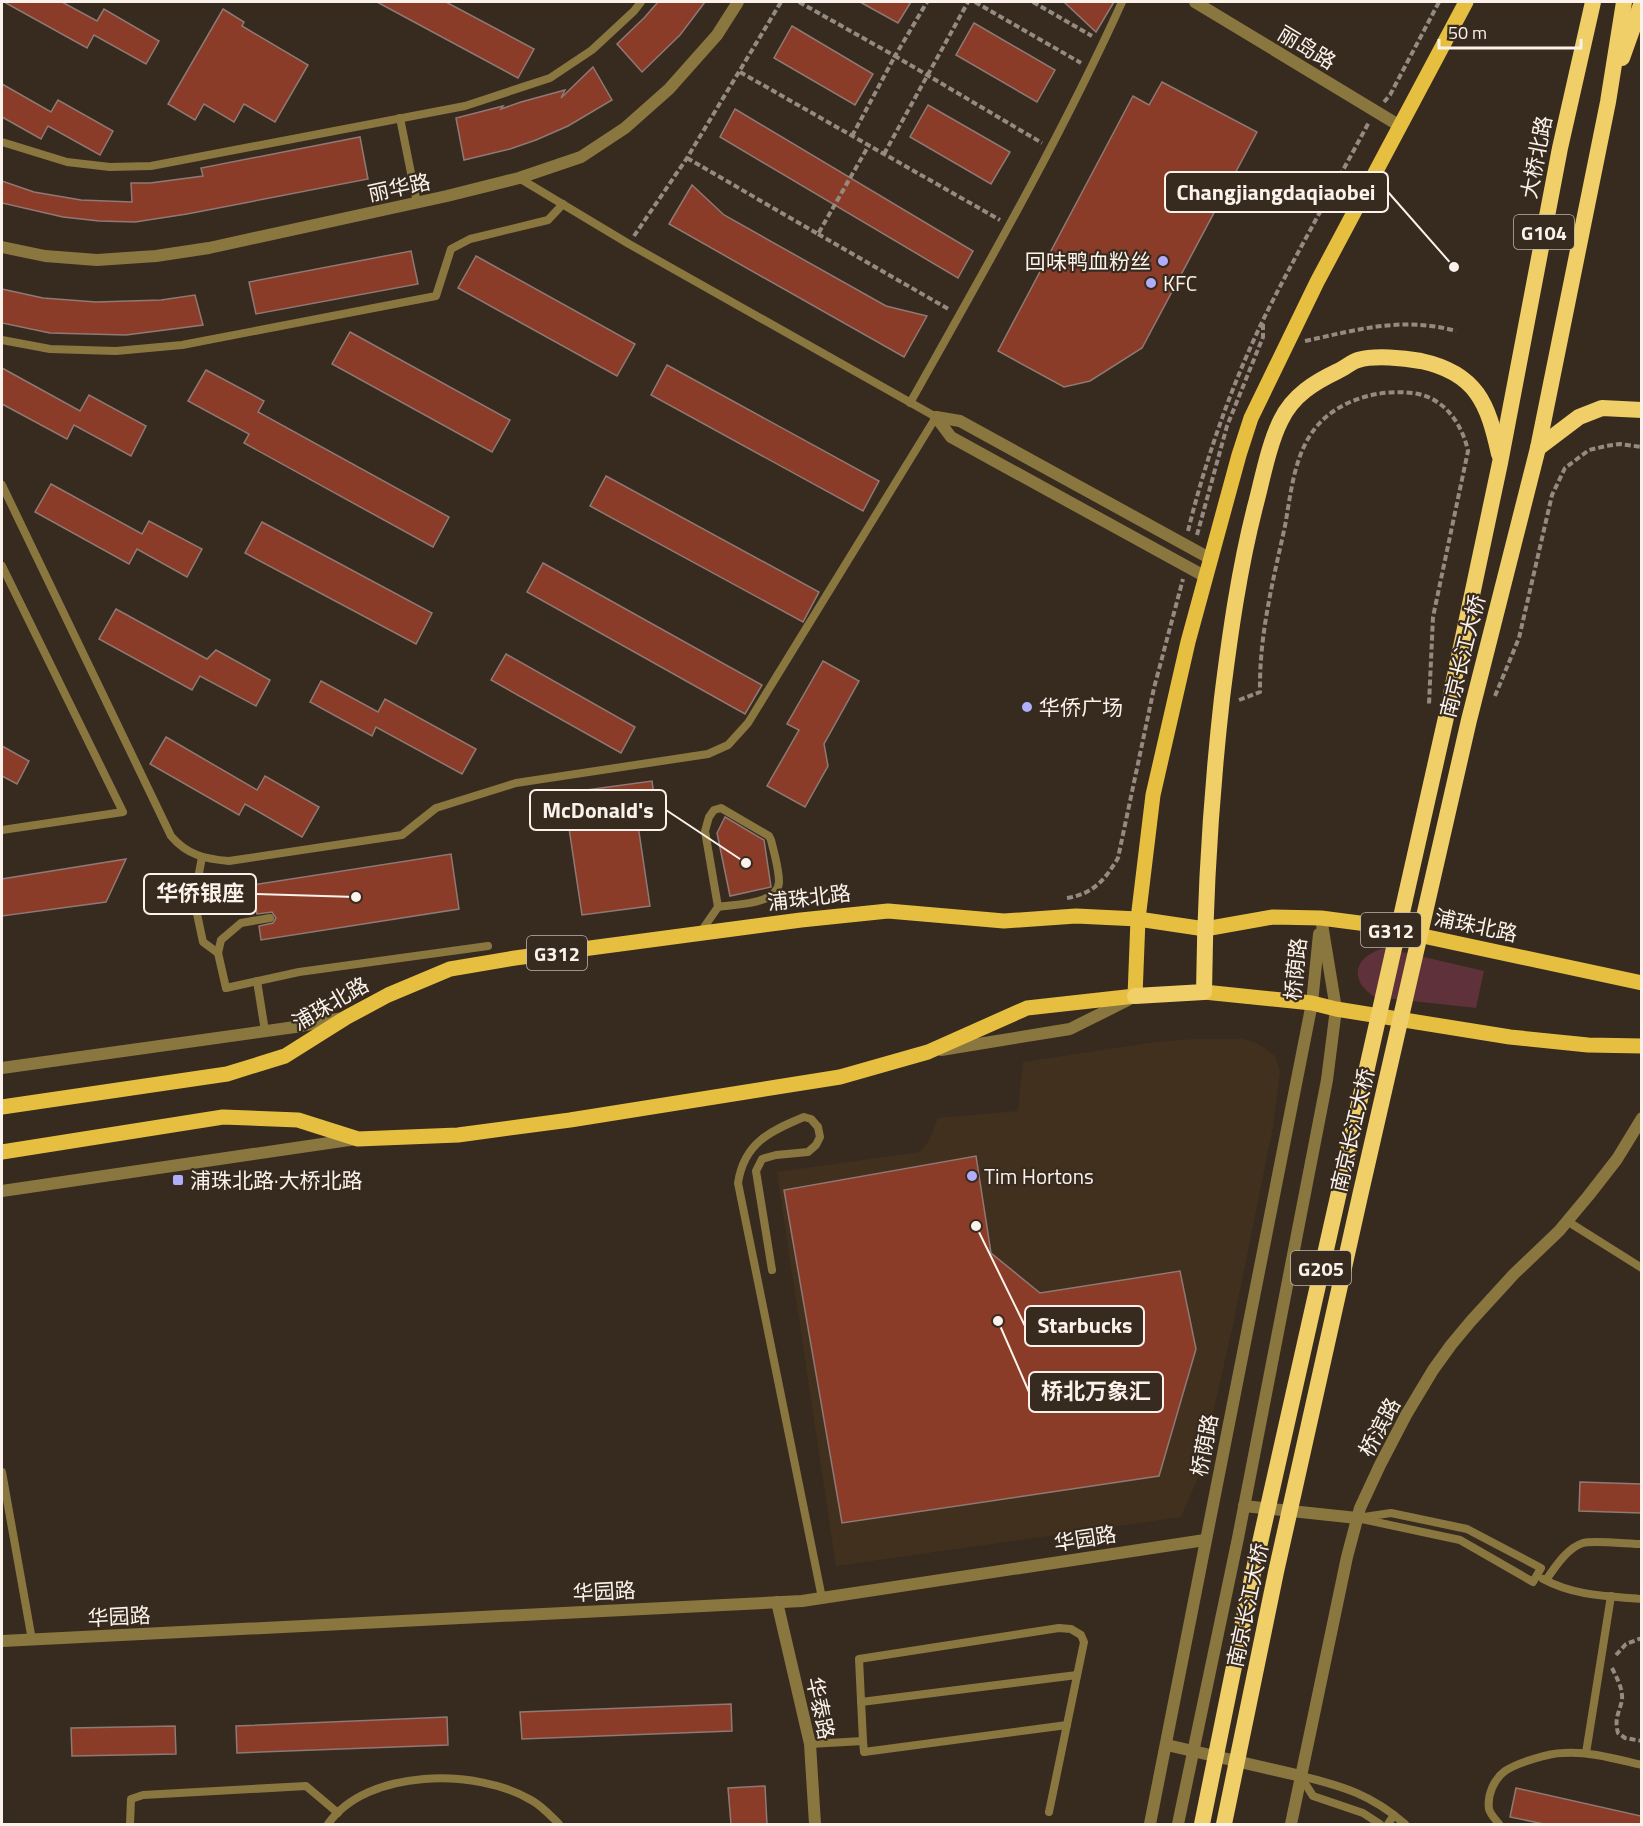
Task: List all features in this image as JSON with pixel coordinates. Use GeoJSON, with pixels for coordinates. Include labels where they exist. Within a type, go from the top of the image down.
{"type":"FeatureCollection","features":[{"type":"Feature","properties":{"kind":"highway"},"geometry":{"type":"LineString","coordinates":[[1560,148],[1582,2]]}},
{"type":"Feature","properties":{"kind":"highway","name":"大桥北路"},"geometry":{"type":"LineString","coordinates":[[1500,463],[1560,148],[1593,2]]}},
{"type":"Feature","properties":{"kind":"highway","name":"G104"},"geometry":{"type":"LineString","coordinates":[[1538,448],[1608,102],[1623,2]]}},
{"type":"Feature","properties":{"kind":"highway"},"geometry":{"type":"LineString","coordinates":[[1608,102],[1641,2]]}},
{"type":"Feature","properties":{"kind":"highway"},"geometry":{"type":"LineString","coordinates":[[1135,996],[1204,992],[1205,928],[1214,764],[1230,628],[1243,554],[1266,466],[1281,420],[1301,392],[1321,378],[1359,360],[1396,358],[1424,362],[1441,367],[1472,386],[1484,401],[1492,421],[1500,463]]}},
{"type":"Feature","properties":{"kind":"highway"},"geometry":{"type":"LineString","coordinates":[[1538,448],[1579,417],[1602,408],[1641,410]]}},
{"type":"Feature","properties":{"kind":"highway","name":"南京长江大桥"},"geometry":{"type":"LineString","coordinates":[[1224,1824],[1354,1218],[1469,720],[1538,448]]}},
{"type":"Feature","properties":{"kind":"highway","name":"南京长江大桥"},"geometry":{"type":"LineString","coordinates":[[1202,1824],[1251,1578],[1447,713],[1500,463]]}},
{"type":"Feature","properties":{"kind":"main road"},"geometry":{"type":"LineString","coordinates":[[2,1152],[223,1117],[298,1120],[358,1139],[458,1135],[570,1120],[840,1077],[928,1052],[1027,1008],[1135,996],[1138,919],[1153,795],[1188,642],[1251,418],[1299,318],[1466,2]]}},
{"type":"Feature","properties":{"kind":"main road","name":"浦珠北路"},"geometry":{"type":"LineString","coordinates":[[2,1107],[227,1074],[285,1056],[347,1017],[388,995],[450,969],[515,958],[888,911],[1004,921],[1076,916],[1138,919],[1205,928],[1274,917],[1321,918],[1367,924],[1641,983]]}},
{"type":"Feature","properties":{"kind":"main road"},"geometry":{"type":"LineString","coordinates":[[1204,992],[1312,1003],[1336,1009],[1510,1037],[1588,1045],[1641,1046]]}},
{"type":"Feature","properties":{"kind":"street","name":"丽华路"},"geometry":{"type":"LineString","coordinates":[[2,247],[45,256],[97,260],[156,256],[209,248],[417,203],[519,178],[581,157],[625,128],[676,81],[717,34],[738,2]]}},
{"type":"Feature","properties":{"kind":"street","name":"丽岛路"},"geometry":{"type":"LineString","coordinates":[[1195,2],[1400,126]]}},
{"type":"Feature","properties":{"kind":"street"},"geometry":{"type":"LineString","coordinates":[[936,417],[960,421],[1211,559]]}},
{"type":"Feature","properties":{"kind":"street"},"geometry":{"type":"LineString","coordinates":[[936,417],[951,437],[1206,577]]}},
{"type":"Feature","properties":{"kind":"street","name":"桥荫路"},"geometry":{"type":"LineString","coordinates":[[1150,1824],[1312,1003],[1321,918]]}},
{"type":"Feature","properties":{"kind":"street","name":"桥荫路"},"geometry":{"type":"LineString","coordinates":[[1178,1824],[1244,1506],[1327,1080],[1336,1009],[1321,918]]}},
{"type":"Feature","properties":{"kind":"street"},"geometry":{"type":"LineString","coordinates":[[928,1052],[1070,1029],[1135,996]]}},
{"type":"Feature","properties":{"kind":"street"},"geometry":{"type":"LineString","coordinates":[[2,1068],[266,1031],[347,1017]]}},
{"type":"Feature","properties":{"kind":"street","name":"桥滨路"},"geometry":{"type":"LineString","coordinates":[[1291,1824],[1347,1557],[1360,1508],[1380,1465],[1433,1370],[1471,1321],[1568,1221],[1617,1159],[1641,1118]]}},
{"type":"Feature","properties":{"kind":"street"},"geometry":{"type":"LineString","coordinates":[[2,1191],[358,1139]]}},
{"type":"Feature","properties":{"kind":"street"},"geometry":{"type":"LineString","coordinates":[[1244,1506],[1357,1518]]}},
{"type":"Feature","properties":{"kind":"street","name":"华园路"},"geometry":{"type":"LineString","coordinates":[[2,1641],[777,1602],[822,1598],[1205,1540]]}},
{"type":"Feature","properties":{"kind":"street","name":"华泰路"},"geometry":{"type":"LineString","coordinates":[[777,1602],[810,1744],[815,1824]]}},
{"type":"Feature","properties":{"kind":"street"},"geometry":{"type":"LineString","coordinates":[[1167,1744],[1301,1776]]}},
{"type":"Feature","properties":{"kind":"lane"},"geometry":{"type":"LineString","coordinates":[[2,142],[67,162],[110,167],[152,166],[465,106],[550,78],[592,50],[641,2]]}},
{"type":"Feature","properties":{"kind":"lane"},"geometry":{"type":"LineString","coordinates":[[910,403],[1050,148],[1091,69],[1122,2]]}},
{"type":"Feature","properties":{"kind":"lane"},"geometry":{"type":"LineString","coordinates":[[400,118],[417,203]]}},
{"type":"Feature","properties":{"kind":"lane"},"geometry":{"type":"LineString","coordinates":[[2,485],[171,836],[179,845],[194,855],[229,861],[402,835],[436,808],[516,783],[708,754],[728,745],[748,723],[936,417],[629,244],[519,178]]}},
{"type":"Feature","properties":{"kind":"lane"},"geometry":{"type":"LineString","coordinates":[[2,340],[50,349],[116,351],[182,345],[436,296],[451,249],[470,239],[548,220],[563,204]]}},
{"type":"Feature","properties":{"kind":"lane"},"geometry":{"type":"LineString","coordinates":[[2,566],[123,812],[2,830]]}},
{"type":"Feature","properties":{"kind":"lane"},"geometry":{"type":"LineString","coordinates":[[699,934],[718,907],[705,831],[709,817],[714,810],[721,808],[769,836],[779,879],[776,892],[766,900],[718,907]]}},
{"type":"Feature","properties":{"kind":"lane"},"geometry":{"type":"LineString","coordinates":[[202,857],[194,900],[203,942],[218,953]]}},
{"type":"Feature","properties":{"kind":"lane"},"geometry":{"type":"LineString","coordinates":[[270,918],[241,923],[221,940],[218,953],[226,988],[299,972],[488,946]]}},
{"type":"Feature","properties":{"kind":"lane"},"geometry":{"type":"LineString","coordinates":[[257,981],[266,1031]]}},
{"type":"Feature","properties":{"kind":"lane"},"geometry":{"type":"LineString","coordinates":[[772,1270],[756,1171],[762,1159],[776,1155],[808,1152],[816,1145],[820,1137],[818,1127],[811,1119],[804,1117],[774,1130],[750,1149],[740,1167],[738,1183],[822,1598]]}},
{"type":"Feature","properties":{"kind":"lane"},"geometry":{"type":"LineString","coordinates":[[1568,1221],[1641,1268]]}},
{"type":"Feature","properties":{"kind":"lane"},"geometry":{"type":"LineString","coordinates":[[2,1477],[32,1640]]}},
{"type":"Feature","properties":{"kind":"lane"},"geometry":{"type":"LineString","coordinates":[[1357,1518],[1391,1513],[1467,1529],[1560,1588],[1582,1594],[1641,1599]]}},
{"type":"Feature","properties":{"kind":"lane"},"geometry":{"type":"LineString","coordinates":[[1357,1518],[1460,1540],[1537,1575]]}},
{"type":"Feature","properties":{"kind":"lane"},"geometry":{"type":"LineString","coordinates":[[1546,1580],[1559,1562],[1571,1550],[1584,1542],[1641,1544]]}},
{"type":"Feature","properties":{"kind":"lane"},"geometry":{"type":"LineString","coordinates":[[1586,1753],[1611,1596]]}},
{"type":"Feature","properties":{"kind":"lane"},"geometry":{"type":"LineString","coordinates":[[1049,1812],[1067,1725],[1084,1642],[1081,1635],[1071,1629],[1059,1628],[859,1659],[864,1752],[1067,1725]]}},
{"type":"Feature","properties":{"kind":"lane"},"geometry":{"type":"LineString","coordinates":[[861,1702],[1077,1676]]}},
{"type":"Feature","properties":{"kind":"lane"},"geometry":{"type":"LineString","coordinates":[[810,1744],[863,1741]]}},
{"type":"Feature","properties":{"kind":"lane"},"geometry":{"type":"LineString","coordinates":[[1499,1824],[1489,1810],[1490,1795],[1494,1784],[1504,1772],[1529,1761],[1561,1753],[1586,1753],[1641,1765]]}},
{"type":"Feature","properties":{"kind":"lane"},"geometry":{"type":"LineString","coordinates":[[1301,1776],[1365,1796],[1405,1824]]}},
{"type":"Feature","properties":{"kind":"lane"},"geometry":{"type":"LineString","coordinates":[[1301,1776],[1312,1796],[1363,1813],[1380,1824]]}},
{"type":"Feature","properties":{"kind":"lane"},"geometry":{"type":"LineString","coordinates":[[328,1824],[338,1813],[366,1794],[394,1783],[450,1778],[510,1790],[532,1801],[559,1824]]}},
{"type":"Feature","properties":{"kind":"lane"},"geometry":{"type":"LineString","coordinates":[[130,1824],[130,1799],[142,1795],[306,1786],[338,1813]]}},
{"type":"Feature","properties":{"kind":"lane"},"geometry":{"type":"LineString","coordinates":[[1388,1824],[1394,1815]]}},
{"type":"Feature","properties":{"kind":"path"},"geometry":{"type":"LineString","coordinates":[[629,244],[687,158],[781,2]]}},
{"type":"Feature","properties":{"kind":"path"},"geometry":{"type":"LineString","coordinates":[[799,2],[1050,148]]}},
{"type":"Feature","properties":{"kind":"path"},"geometry":{"type":"LineString","coordinates":[[852,136],[927,2]]}},
{"type":"Feature","properties":{"kind":"path"},"geometry":{"type":"LineString","coordinates":[[884,154],[968,2]]}},
{"type":"Feature","properties":{"kind":"path"},"geometry":{"type":"LineString","coordinates":[[975,2],[1091,69]]}},
{"type":"Feature","properties":{"kind":"path"},"geometry":{"type":"LineString","coordinates":[[1033,2],[1104,42]]}},
{"type":"Feature","properties":{"kind":"path"},"geometry":{"type":"LineString","coordinates":[[1184,544],[1218,430],[1263,321],[1375,111],[1390,95],[1439,2]]}},
{"type":"Feature","properties":{"kind":"path"},"geometry":{"type":"LineString","coordinates":[[740,72],[1009,225]]}},
{"type":"Feature","properties":{"kind":"path"},"geometry":{"type":"LineString","coordinates":[[818,234],[869,145]]}},
{"type":"Feature","properties":{"kind":"path"},"geometry":{"type":"LineString","coordinates":[[687,158],[959,315]]}},
{"type":"Feature","properties":{"kind":"path"},"geometry":{"type":"LineString","coordinates":[[1301,342],[1388,324],[1430,326],[1456,331]]}},
{"type":"Feature","properties":{"kind":"path"},"geometry":{"type":"LineString","coordinates":[[1221,706],[1260,692],[1259,665],[1266,618],[1292,486],[1306,444],[1316,427],[1348,403],[1366,396],[1393,392],[1415,393],[1446,408],[1460,428],[1468,451],[1433,617],[1429,712]]}},
{"type":"Feature","properties":{"kind":"path"},"geometry":{"type":"LineString","coordinates":[[1492,703],[1519,638],[1552,495],[1565,468],[1589,450],[1620,444],[1641,447]]}},
{"type":"Feature","properties":{"kind":"path"},"geometry":{"type":"LineString","coordinates":[[1063,898],[1083,896],[1108,875],[1118,858],[1154,688],[1186,567]]}},
{"type":"Feature","properties":{"kind":"path"},"geometry":{"type":"LineString","coordinates":[[1641,1638],[1626,1644],[1616,1653],[1612,1668],[1621,1690],[1622,1700],[1615,1723],[1618,1733],[1641,1741]]}},
{"type":"Feature","properties":{"kind":"shaded area"},"geometry":{"type":"Polygon","coordinates":[[[1385,948],[1484,971],[1476,1008],[1375,997],[1361,983],[1358,969],[1367,956],[1385,948]]]}},
{"type":"Feature","properties":{"kind":"shaded area"},"geometry":{"type":"Polygon","coordinates":[[[1243,1039],[1257,1043],[1275,1056],[1280,1071],[1273,1127],[1232,1329],[1199,1475],[1181,1517],[836,1566],[777,1172],[920,1152],[929,1141],[938,1118],[1018,1111],[1023,1062],[1156,1042],[1243,1039]]]}},
{"type":"Feature","properties":{"kind":"building"},"geometry":{"type":"Polygon","coordinates":[[[4,2],[62,2],[97,21],[104,9],[159,41],[146,64],[94,35],[87,48],[4,2]]]}},
{"type":"Feature","properties":{"kind":"building"},"geometry":{"type":"Polygon","coordinates":[[[377,2],[446,2],[534,49],[518,78],[377,2]]]}},
{"type":"Feature","properties":{"kind":"building"},"geometry":{"type":"Polygon","coordinates":[[[658,2],[705,2],[680,35],[642,72],[617,44],[658,2]]]}},
{"type":"Feature","properties":{"kind":"building"},"geometry":{"type":"Polygon","coordinates":[[[860,2],[911,2],[898,23],[860,2]]]}},
{"type":"Feature","properties":{"kind":"building"},"geometry":{"type":"Polygon","coordinates":[[[1064,2],[1114,2],[1096,32],[1064,2]]]}},
{"type":"Feature","properties":{"kind":"building"},"geometry":{"type":"Polygon","coordinates":[[[223,9],[244,22],[242,26],[308,65],[275,122],[244,104],[234,122],[204,104],[195,120],[168,104],[223,9]]]}},
{"type":"Feature","properties":{"kind":"building"},"geometry":{"type":"Polygon","coordinates":[[[974,23],[1055,70],[1037,102],[956,55],[974,23]]]}},
{"type":"Feature","properties":{"kind":"building"},"geometry":{"type":"Polygon","coordinates":[[[792,26],[873,74],[855,105],[774,58],[792,26]]]}},
{"type":"Feature","properties":{"kind":"building"},"geometry":{"type":"Polygon","coordinates":[[[593,67],[612,100],[568,126],[536,140],[464,160],[456,118],[503,106],[501,109],[565,90],[561,98],[593,67]]]}},
{"type":"Feature","properties":{"kind":"building"},"geometry":{"type":"Polygon","coordinates":[[[1162,82],[1257,132],[1142,348],[1090,381],[1064,387],[998,351],[1133,96],[1149,105],[1162,82]]]}},
{"type":"Feature","properties":{"kind":"building"},"geometry":{"type":"Polygon","coordinates":[[[2,84],[51,112],[58,100],[113,131],[100,155],[48,126],[41,139],[2,117],[2,84]]]}},
{"type":"Feature","properties":{"kind":"building"},"geometry":{"type":"Polygon","coordinates":[[[928,105],[1010,152],[991,184],[910,137],[928,105]]]}},
{"type":"Feature","properties":{"kind":"building"},"geometry":{"type":"Polygon","coordinates":[[[735,109],[973,251],[958,278],[720,137],[735,109]]]}},
{"type":"Feature","properties":{"kind":"building"},"geometry":{"type":"Polygon","coordinates":[[[360,137],[368,179],[187,214],[135,222],[99,221],[63,217],[2,203],[2,181],[34,192],[81,200],[132,202],[131,183],[150,183],[203,176],[201,168],[360,137]]]}},
{"type":"Feature","properties":{"kind":"building"},"geometry":{"type":"Polygon","coordinates":[[[692,185],[724,215],[886,306],[927,316],[904,357],[669,224],[692,185]]]}},
{"type":"Feature","properties":{"kind":"building"},"geometry":{"type":"Polygon","coordinates":[[[411,251],[418,284],[256,314],[249,282],[411,251]]]}},
{"type":"Feature","properties":{"kind":"building"},"geometry":{"type":"Polygon","coordinates":[[[476,256],[635,344],[617,376],[458,288],[476,256]]]}},
{"type":"Feature","properties":{"kind":"building"},"geometry":{"type":"Polygon","coordinates":[[[2,289],[43,298],[96,302],[161,300],[195,295],[203,325],[126,335],[50,333],[2,323],[2,289]]]}},
{"type":"Feature","properties":{"kind":"building"},"geometry":{"type":"Polygon","coordinates":[[[350,332],[510,420],[492,452],[332,364],[350,332]]]}},
{"type":"Feature","properties":{"kind":"building"},"geometry":{"type":"Polygon","coordinates":[[[667,365],[879,481],[863,511],[651,395],[667,365]]]}},
{"type":"Feature","properties":{"kind":"building"},"geometry":{"type":"Polygon","coordinates":[[[2,368],[80,411],[89,395],[146,426],[131,456],[74,425],[67,439],[2,404],[2,368]]]}},
{"type":"Feature","properties":{"kind":"building"},"geometry":{"type":"Polygon","coordinates":[[[206,370],[264,401],[258,412],[449,517],[433,547],[244,443],[249,434],[188,401],[206,370]]]}},
{"type":"Feature","properties":{"kind":"building"},"geometry":{"type":"Polygon","coordinates":[[[606,476],[819,592],[803,622],[590,506],[606,476]]]}},
{"type":"Feature","properties":{"kind":"building"},"geometry":{"type":"Polygon","coordinates":[[[51,484],[142,534],[149,521],[202,549],[187,577],[137,549],[129,564],[35,512],[51,484]]]}},
{"type":"Feature","properties":{"kind":"building"},"geometry":{"type":"Polygon","coordinates":[[[262,522],[432,613],[416,644],[245,553],[262,522]]]}},
{"type":"Feature","properties":{"kind":"building"},"geometry":{"type":"Polygon","coordinates":[[[543,563],[762,685],[745,714],[527,592],[543,563]]]}},
{"type":"Feature","properties":{"kind":"building"},"geometry":{"type":"Polygon","coordinates":[[[116,609],[207,659],[216,650],[270,680],[256,706],[200,676],[192,690],[99,639],[116,609]]]}},
{"type":"Feature","properties":{"kind":"building"},"geometry":{"type":"Polygon","coordinates":[[[506,654],[635,727],[621,753],[491,680],[506,654]]]}},
{"type":"Feature","properties":{"kind":"building"},"geometry":{"type":"Polygon","coordinates":[[[823,661],[859,681],[824,744],[828,766],[805,807],[767,786],[799,730],[787,724],[823,661]]]}},
{"type":"Feature","properties":{"kind":"building"},"geometry":{"type":"Polygon","coordinates":[[[321,681],[378,712],[385,699],[476,749],[462,774],[376,727],[372,736],[310,702],[321,681]]]}},
{"type":"Feature","properties":{"kind":"building"},"geometry":{"type":"Polygon","coordinates":[[[166,737],[257,790],[265,776],[319,807],[302,837],[245,804],[239,815],[150,764],[166,737]]]}},
{"type":"Feature","properties":{"kind":"building"},"geometry":{"type":"Polygon","coordinates":[[[2,746],[29,761],[17,784],[2,776],[2,746]]]}},
{"type":"Feature","properties":{"kind":"building"},"geometry":{"type":"Polygon","coordinates":[[[652,781],[655,803],[635,805],[650,906],[582,915],[567,815],[538,819],[535,797],[652,781]]]}},
{"type":"Feature","properties":{"kind":"building"},"geometry":{"type":"Polygon","coordinates":[[[725,817],[764,840],[771,887],[730,896],[717,833],[725,817]]]}},
{"type":"Feature","properties":{"kind":"building"},"geometry":{"type":"Polygon","coordinates":[[[451,854],[459,909],[261,940],[259,926],[273,923],[276,918],[272,912],[257,914],[252,885],[451,854]]]}},
{"type":"Feature","properties":{"kind":"building"},"geometry":{"type":"Polygon","coordinates":[[[126,859],[106,902],[2,916],[2,879],[126,859]]]}},
{"type":"Feature","properties":{"kind":"building"},"geometry":{"type":"Polygon","coordinates":[[[976,1156],[991,1253],[1040,1293],[1180,1271],[1196,1349],[1159,1476],[842,1523],[784,1190],[976,1156]]]}},
{"type":"Feature","properties":{"kind":"building"},"geometry":{"type":"Polygon","coordinates":[[[1580,1482],[1641,1484],[1641,1513],[1579,1511],[1580,1482]]]}},
{"type":"Feature","properties":{"kind":"building"},"geometry":{"type":"Polygon","coordinates":[[[731,1704],[732,1731],[522,1739],[520,1712],[731,1704]]]}},
{"type":"Feature","properties":{"kind":"building"},"geometry":{"type":"Polygon","coordinates":[[[447,1717],[448,1745],[237,1753],[236,1726],[447,1717]]]}},
{"type":"Feature","properties":{"kind":"building"},"geometry":{"type":"Polygon","coordinates":[[[175,1726],[176,1754],[72,1756],[71,1728],[175,1726]]]}},
{"type":"Feature","properties":{"kind":"building"},"geometry":{"type":"Polygon","coordinates":[[[765,1786],[767,1824],[731,1824],[728,1788],[765,1786]]]}},
{"type":"Feature","properties":{"kind":"building"},"geometry":{"type":"Polygon","coordinates":[[[1516,1788],[1641,1816],[1641,1824],[1544,1824],[1510,1817],[1516,1788]]]}},
{"type":"Feature","properties":{"kind":"place","name":"回味鸭血粉丝"},"geometry":{"type":"Point","coordinates":[1163,261]}},
{"type":"Feature","properties":{"kind":"place","name":"Changjiangdaqiaobei"},"geometry":{"type":"Point","coordinates":[1454,267]}},
{"type":"Feature","properties":{"kind":"place","name":"KFC"},"geometry":{"type":"Point","coordinates":[1151,283]}},
{"type":"Feature","properties":{"kind":"place","name":"华侨广场"},"geometry":{"type":"Point","coordinates":[1027,707]}},
{"type":"Feature","properties":{"kind":"place","name":"McDonald's"},"geometry":{"type":"Point","coordinates":[746,863]}},
{"type":"Feature","properties":{"kind":"place","name":"华侨银座"},"geometry":{"type":"Point","coordinates":[356,897]}},
{"type":"Feature","properties":{"kind":"place","name":"Tim Hortons"},"geometry":{"type":"Point","coordinates":[972,1176]}},
{"type":"Feature","properties":{"kind":"place","name":"浦珠北路·大桥北路"},"geometry":{"type":"Point","coordinates":[178,1180]}},
{"type":"Feature","properties":{"kind":"place","name":"Starbucks"},"geometry":{"type":"Point","coordinates":[976,1226]}},
{"type":"Feature","properties":{"kind":"place","name":"桥北万象汇"},"geometry":{"type":"Point","coordinates":[998,1321]}}]}
